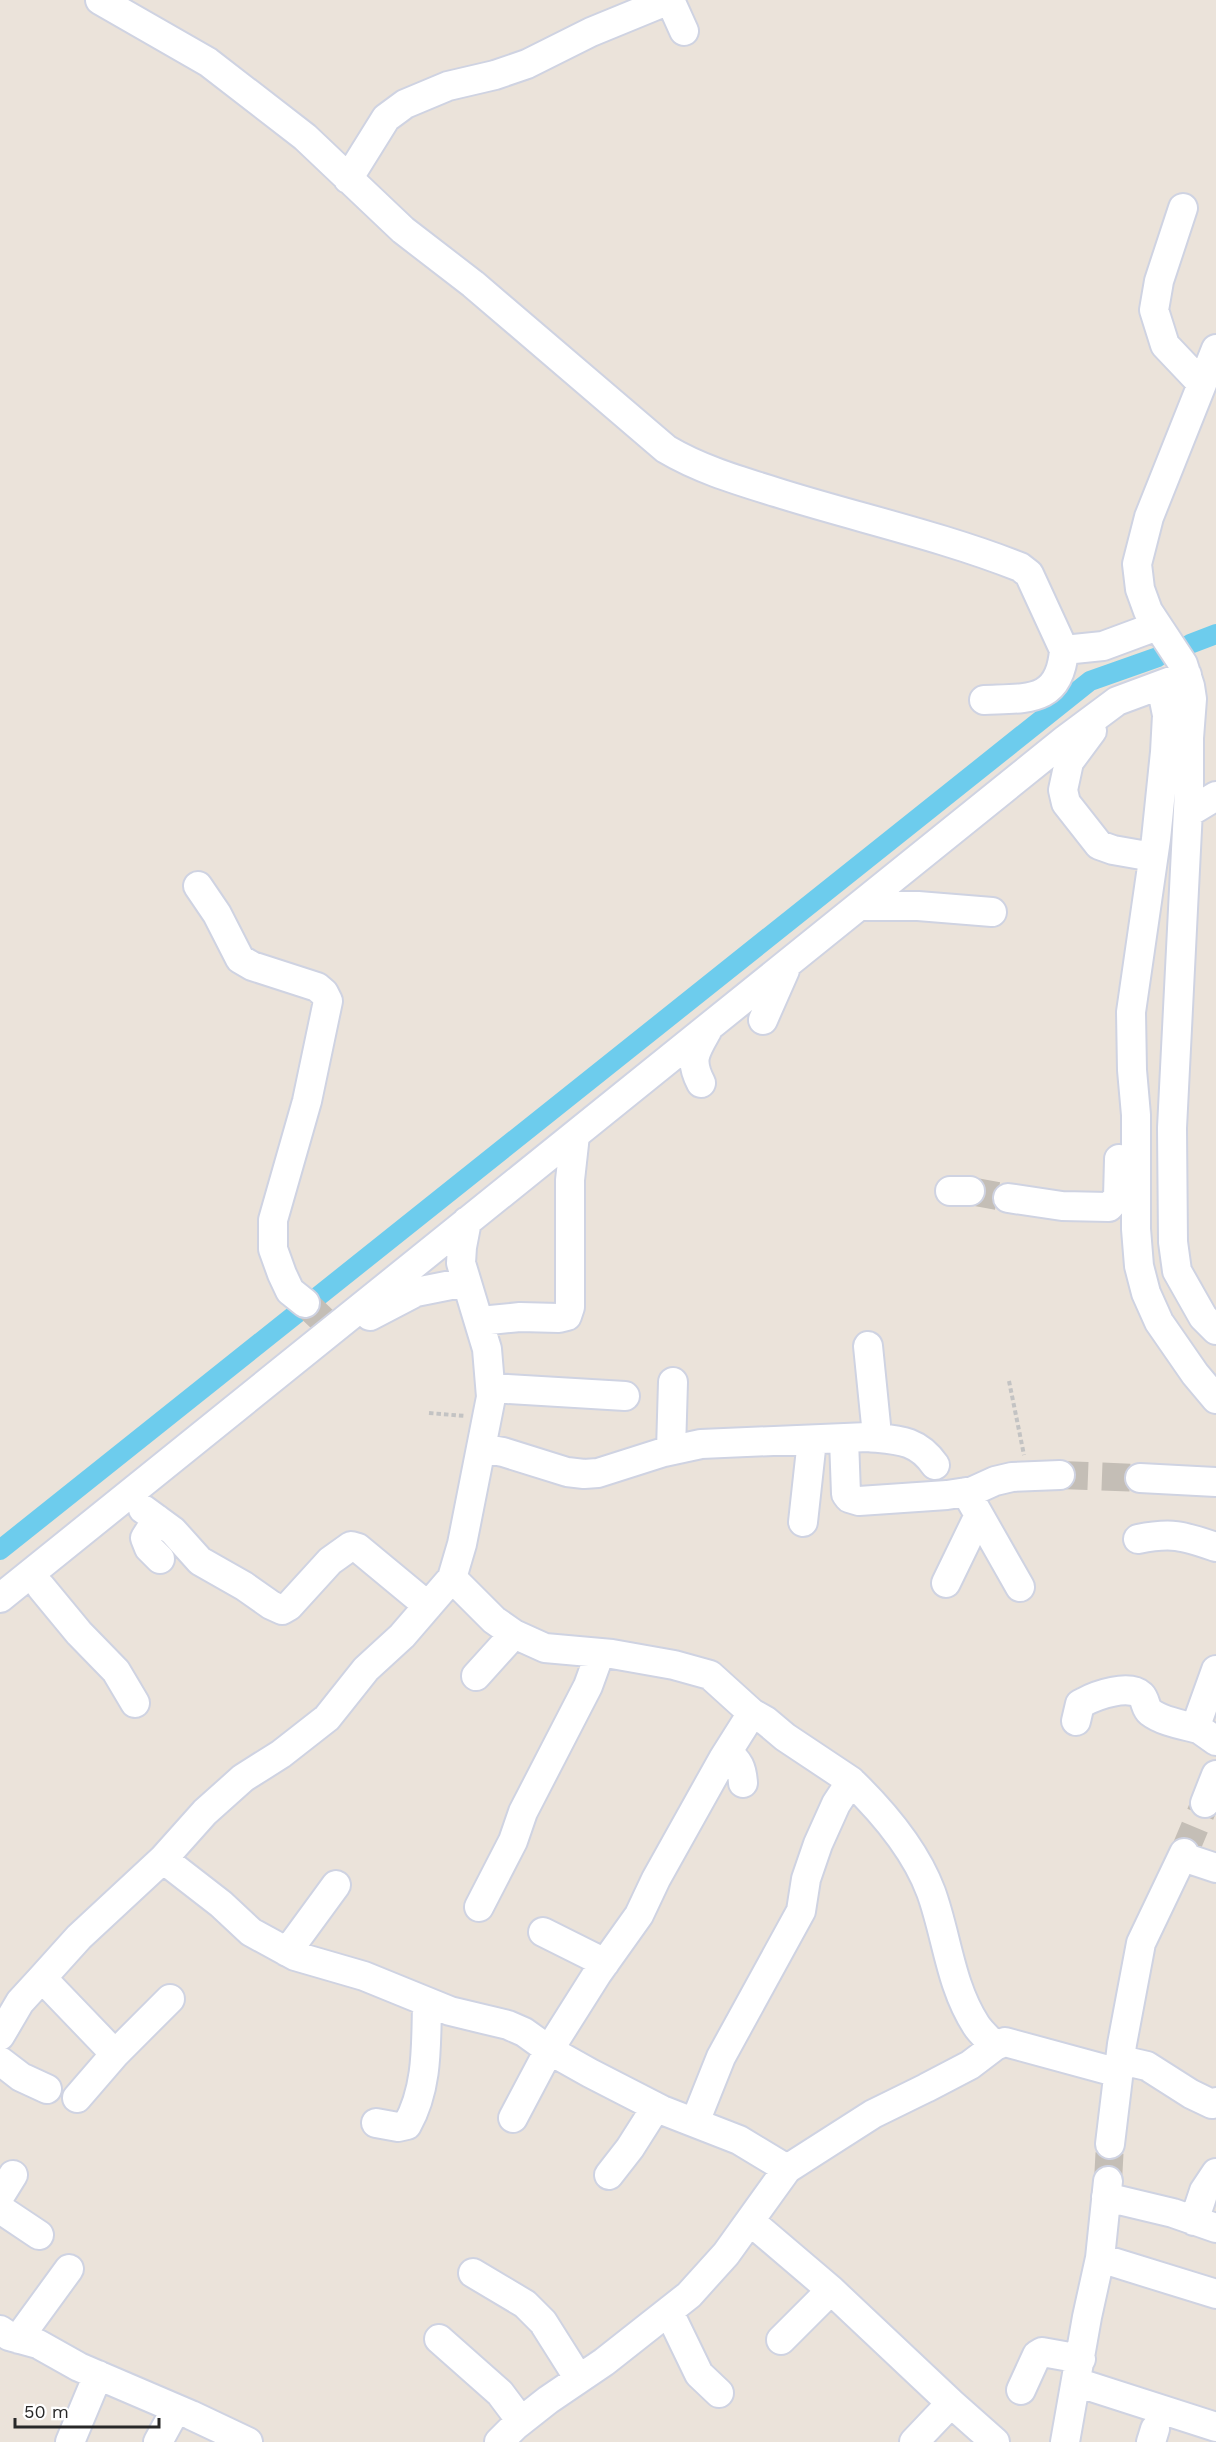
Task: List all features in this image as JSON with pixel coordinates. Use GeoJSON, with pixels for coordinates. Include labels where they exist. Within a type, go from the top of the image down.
{"type":"FeatureCollection","features":[{"type":"Feature","properties":{"kind":"street"},"geometry":{"type":"LineString","coordinates":[[100,0],[208,62],[305,137],[403,230],[473,284],[666,449],[714,473],[924,535],[1020,567],[1029,574],[1082,648]]}},
{"type":"Feature","properties":{"kind":"street"},"geometry":{"type":"LineString","coordinates":[[348,179],[386,118],[405,104],[448,86],[495,75],[527,64],[591,32],[670,0],[684,31]]}},
{"type":"Feature","properties":{"kind":"street"},"geometry":{"type":"LineString","coordinates":[[1183,208],[1159,281],[1154,310],[1165,345],[1202,384]]}},
{"type":"Feature","properties":{"kind":"street"},"geometry":{"type":"LineString","coordinates":[[1216,349],[1149,517],[1137,564],[1140,589],[1157,626],[1183,664],[1174,680],[1167,715],[1166,752],[1131,1012],[1131,1070],[1136,1115],[1136,1229],[1139,1266],[1146,1293],[1159,1322],[1195,1374],[1216,1399]]}},
{"type":"Feature","properties":{"kind":"street"},"geometry":{"type":"LineString","coordinates":[[984,700],[1040,696],[1052,688],[1082,648],[1157,626]]}},
{"type":"Feature","properties":{"kind":"street"},"geometry":{"type":"LineString","coordinates":[[0,1598],[177,1455],[322,1318],[467,1221],[1117,701],[1174,680]]}},
{"type":"Feature","properties":{"kind":"street"},"geometry":{"type":"LineString","coordinates":[[1174,680],[1192,699],[1188,738],[1188,813],[1172,1128],[1173,1242],[1177,1271],[1203,1317],[1216,1330]]}},
{"type":"Feature","properties":{"kind":"street"},"geometry":{"type":"LineString","coordinates":[[1108,708],[1069,762],[1063,790],[1066,803],[1100,844],[1113,850],[1153,857]]}},
{"type":"Feature","properties":{"kind":"street"},"geometry":{"type":"LineString","coordinates":[[1188,813],[1216,796]]}},
{"type":"Feature","properties":{"kind":"street"},"geometry":{"type":"LineString","coordinates":[[198,886],[217,914],[240,959],[252,966],[317,987],[328,1001],[307,1101],[273,1220],[273,1248],[290,1291],[322,1318],[346,1329],[416,1292],[466,1282]]}},
{"type":"Feature","properties":{"kind":"street"},"geometry":{"type":"LineString","coordinates":[[859,906],[918,906],[992,912]]}},
{"type":"Feature","properties":{"kind":"street"},"geometry":{"type":"LineString","coordinates":[[763,1020],[787,966]]}},
{"type":"Feature","properties":{"kind":"street"},"geometry":{"type":"LineString","coordinates":[[701,1083],[694,1070],[694,1053],[708,1029]]}},
{"type":"Feature","properties":{"kind":"street"},"geometry":{"type":"LineString","coordinates":[[1008,1198],[1062,1206],[1109,1208],[1118,1197],[1120,1136],[1125,1124],[1136,1115]]}},
{"type":"Feature","properties":{"kind":"street"},"geometry":{"type":"LineString","coordinates":[[480,1321],[567,1316],[570,1307],[570,1180],[575,1135]]}},
{"type":"Feature","properties":{"kind":"street"},"geometry":{"type":"LineString","coordinates":[[0,2036],[20,2002],[79,1937],[163,1859],[205,1812],[243,1778],[281,1754],[327,1718],[366,1670],[402,1636],[452,1578],[462,1544],[491,1388],[487,1349],[461,1263],[467,1221]]}},
{"type":"Feature","properties":{"kind":"street"},"geometry":{"type":"LineString","coordinates":[[856,1438],[874,1433],[876,1425],[868,1346]]}},
{"type":"Feature","properties":{"kind":"street"},"geometry":{"type":"LineString","coordinates":[[1179,1348],[1216,1382]]}},
{"type":"Feature","properties":{"kind":"street"},"geometry":{"type":"LineString","coordinates":[[671,1450],[673,1382]]}},
{"type":"Feature","properties":{"kind":"street"},"geometry":{"type":"LineString","coordinates":[[491,1388],[625,1396]]}},
{"type":"Feature","properties":{"kind":"street"},"geometry":{"type":"LineString","coordinates":[[856,1438],[846,1494],[849,1498],[859,1501],[972,1503]]}},
{"type":"Feature","properties":{"kind":"street"},"geometry":{"type":"LineString","coordinates":[[480,1448],[503,1452],[567,1472],[584,1474],[598,1473],[671,1450],[701,1444],[856,1438],[905,1441],[926,1452],[935,1465]]}},
{"type":"Feature","properties":{"kind":"street"},"geometry":{"type":"LineString","coordinates":[[803,1522],[812,1440]]}},
{"type":"Feature","properties":{"kind":"street"},"geometry":{"type":"LineString","coordinates":[[160,1559],[149,1548],[145,1538],[152,1503],[166,1486],[177,1455]]}},
{"type":"Feature","properties":{"kind":"street"},"geometry":{"type":"LineString","coordinates":[[946,1583],[972,1503],[1003,1479],[1060,1475]]}},
{"type":"Feature","properties":{"kind":"street"},"geometry":{"type":"LineString","coordinates":[[1140,1478],[1216,1482]]}},
{"type":"Feature","properties":{"kind":"street"},"geometry":{"type":"LineString","coordinates":[[972,1503],[1020,1587]]}},
{"type":"Feature","properties":{"kind":"street"},"geometry":{"type":"LineString","coordinates":[[68,1543],[90,1540],[150,1514]]}},
{"type":"Feature","properties":{"kind":"street"},"geometry":{"type":"LineString","coordinates":[[150,1514],[173,1531],[200,1561],[282,1610],[289,1606],[330,1561],[351,1545],[428,1606]]}},
{"type":"Feature","properties":{"kind":"street"},"geometry":{"type":"LineString","coordinates":[[1138,1539],[1164,1534],[1176,1535],[1216,1547]]}},
{"type":"Feature","properties":{"kind":"street"},"geometry":{"type":"LineString","coordinates":[[0,1606],[18,1601],[41,1587],[62,1562],[68,1543]]}},
{"type":"Feature","properties":{"kind":"street"},"geometry":{"type":"LineString","coordinates":[[452,1578],[478,1606],[514,1634],[544,1648],[600,1653],[674,1665],[710,1675],[752,1713],[851,1781],[875,1804],[914,1859],[929,1888],[938,1913],[948,1956],[962,1999],[977,2027],[995,2046]]}},
{"type":"Feature","properties":{"kind":"street"},"geometry":{"type":"LineString","coordinates":[[41,1587],[79,1634],[116,1671],[135,1703]]}},
{"type":"Feature","properties":{"kind":"street"},"geometry":{"type":"LineString","coordinates":[[476,1676],[514,1634]]}},
{"type":"Feature","properties":{"kind":"street"},"geometry":{"type":"LineString","coordinates":[[479,1907],[513,1841],[523,1812],[588,1686],[600,1653]]}},
{"type":"Feature","properties":{"kind":"street"},"geometry":{"type":"LineString","coordinates":[[1208,1735],[1198,1720],[1216,1670]]}},
{"type":"Feature","properties":{"kind":"street"},"geometry":{"type":"LineString","coordinates":[[1076,1721],[1080,1704],[1118,1690],[1131,1690],[1142,1696],[1149,1711],[1208,1735]]}},
{"type":"Feature","properties":{"kind":"street"},"geometry":{"type":"LineString","coordinates":[[513,2118],[549,2050],[639,1915],[656,1879],[752,1713]]}},
{"type":"Feature","properties":{"kind":"street"},"geometry":{"type":"LineString","coordinates":[[727,1753],[742,1769],[743,1783]]}},
{"type":"Feature","properties":{"kind":"street"},"geometry":{"type":"LineString","coordinates":[[1205,1803],[1216,1775]]}},
{"type":"Feature","properties":{"kind":"street"},"geometry":{"type":"LineString","coordinates":[[694,2122],[721,2057],[801,1911],[806,1879],[818,1844],[836,1804],[851,1781]]}},
{"type":"Feature","properties":{"kind":"street"},"geometry":{"type":"LineString","coordinates":[[1110,2144],[1110,2126],[1141,1943],[1184,1855],[1216,1868]]}},
{"type":"Feature","properties":{"kind":"street"},"geometry":{"type":"LineString","coordinates":[[163,1859],[213,1897],[251,1932],[287,1952],[364,1976],[450,2011],[508,2025],[524,2032],[549,2050],[656,2107],[740,2140],[787,2169]]}},
{"type":"Feature","properties":{"kind":"street"},"geometry":{"type":"LineString","coordinates":[[287,1952],[336,1885]]}},
{"type":"Feature","properties":{"kind":"street"},"geometry":{"type":"LineString","coordinates":[[543,1932],[605,1963]]}},
{"type":"Feature","properties":{"kind":"street"},"geometry":{"type":"LineString","coordinates":[[42,1978],[115,2054]]}},
{"type":"Feature","properties":{"kind":"street"},"geometry":{"type":"LineString","coordinates":[[77,2098],[115,2054],[170,1999]]}},
{"type":"Feature","properties":{"kind":"street"},"geometry":{"type":"LineString","coordinates":[[376,2123],[399,2127],[407,2125],[411,2118],[421,2093],[426,2065],[428,2003]]}},
{"type":"Feature","properties":{"kind":"street"},"geometry":{"type":"LineString","coordinates":[[439,2339],[500,2393],[515,2433],[579,2379],[689,2295],[726,2254],[787,2169],[873,2114],[970,2065],[995,2046],[1005,2042],[1120,2067],[1147,2066],[1191,2094],[1212,2104],[1216,2102]]}},
{"type":"Feature","properties":{"kind":"street"},"geometry":{"type":"LineString","coordinates":[[0,2061],[21,2077],[46,2089]]}},
{"type":"Feature","properties":{"kind":"street"},"geometry":{"type":"LineString","coordinates":[[609,2175],[656,2107]]}},
{"type":"Feature","properties":{"kind":"street"},"geometry":{"type":"LineString","coordinates":[[1065,2442],[1100,2258],[1107,2189],[1205,2224],[1204,2191],[1216,2173]]}},
{"type":"Feature","properties":{"kind":"street"},"geometry":{"type":"LineString","coordinates":[[0,2209],[39,2235]]}},
{"type":"Feature","properties":{"kind":"street"},"geometry":{"type":"LineString","coordinates":[[750,2221],[831,2289],[995,2442]]}},
{"type":"Feature","properties":{"kind":"street"},"geometry":{"type":"LineString","coordinates":[[1100,2258],[1216,2294]]}},
{"type":"Feature","properties":{"kind":"street"},"geometry":{"type":"LineString","coordinates":[[69,2269],[9,2335],[38,2344],[98,2375],[248,2442]]}},
{"type":"Feature","properties":{"kind":"street"},"geometry":{"type":"LineString","coordinates":[[473,2273],[525,2304],[543,2322],[579,2379]]}},
{"type":"Feature","properties":{"kind":"street"},"geometry":{"type":"LineString","coordinates":[[781,2340],[831,2289]]}},
{"type":"Feature","properties":{"kind":"street"},"geometry":{"type":"LineString","coordinates":[[669,2312],[699,2374],[719,2393]]}},
{"type":"Feature","properties":{"kind":"street"},"geometry":{"type":"LineString","coordinates":[[1021,2390],[1036,2355],[1042,2352],[1078,2370],[1157,2425],[1216,2427]]}},
{"type":"Feature","properties":{"kind":"street"},"geometry":{"type":"LineString","coordinates":[[70,2442],[98,2375]]}},
{"type":"Feature","properties":{"kind":"street"},"geometry":{"type":"LineString","coordinates":[[914,2442],[951,2403]]}},
{"type":"Feature","properties":{"kind":"street"},"geometry":{"type":"LineString","coordinates":[[158,2442],[176,2409]]}},
{"type":"Feature","properties":{"kind":"path"},"geometry":{"type":"LineString","coordinates":[[1009,1381],[1028,1476]]}},
{"type":"Feature","properties":{"kind":"path"},"geometry":{"type":"LineString","coordinates":[[429,1413],[487,1418]]}},
{"type":"Feature","properties":{"kind":"waterway"},"geometry":{"type":"LineString","coordinates":[[1190,644],[1216,634]]}},
{"type":"Feature","properties":{"kind":"waterway"},"geometry":{"type":"LineString","coordinates":[[0,1550],[1090,681],[1158,657]]}},
{"type":"Feature","properties":{"kind":"tunnel"},"geometry":{"type":"LineString","coordinates":[[970,1191],[1008,1198]]}},
{"type":"Feature","properties":{"kind":"tunnel"},"geometry":{"type":"LineString","coordinates":[[305,1303],[325,1322]]}},
{"type":"Feature","properties":{"kind":"tunnel"},"geometry":{"type":"LineString","coordinates":[[1060,1475],[1140,1478]]}},
{"type":"Feature","properties":{"kind":"tunnel"},"geometry":{"type":"LineString","coordinates":[[1184,1853],[1205,1803]]}},
{"type":"Feature","properties":{"kind":"tunnel"},"geometry":{"type":"LineString","coordinates":[[1108,2181],[1110,2144]]}}]}
